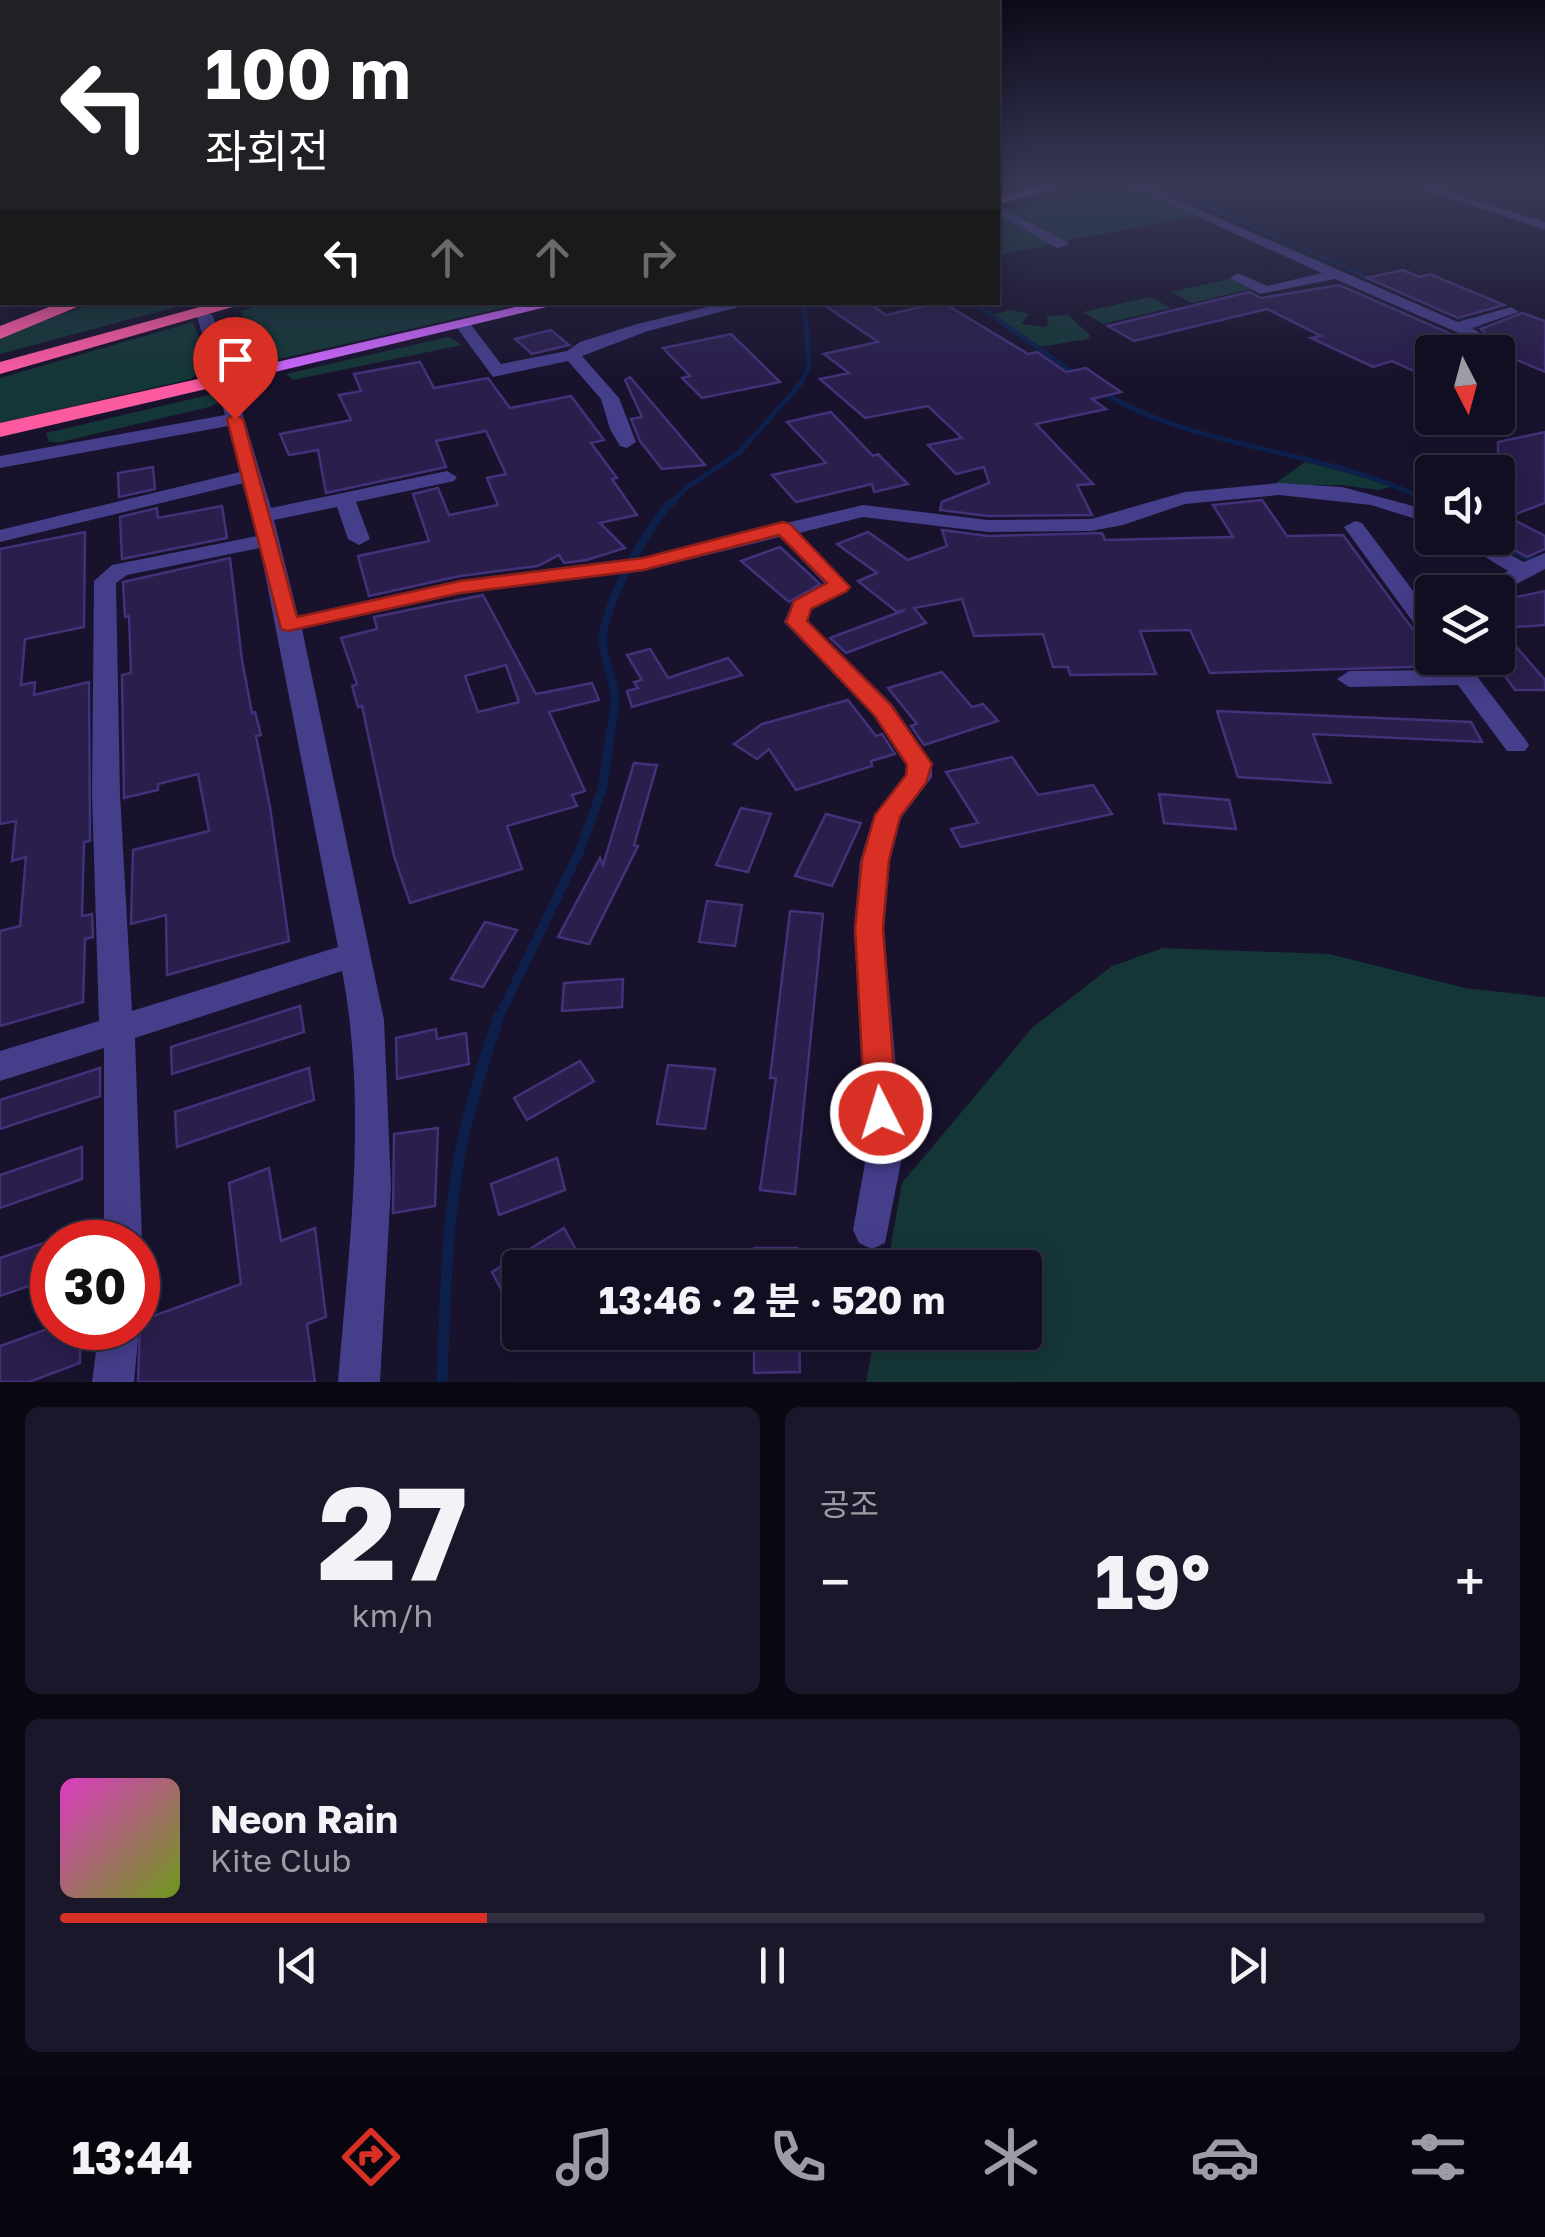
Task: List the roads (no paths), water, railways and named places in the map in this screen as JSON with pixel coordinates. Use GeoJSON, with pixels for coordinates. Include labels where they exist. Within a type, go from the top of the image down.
{"type":"FeatureCollection","features":[{"type":"Feature","properties":{"kind":"highway"},"geometry":{"type":"LineString","coordinates":[[0,333],[72,305]]}},
{"type":"Feature","properties":{"kind":"highway"},"geometry":{"type":"LineString","coordinates":[[0,364],[229,305]]}},
{"type":"Feature","properties":{"kind":"highway"},"geometry":{"type":"LineString","coordinates":[[0,364],[209,309]]}},
{"type":"Feature","properties":{"kind":"highway"},"geometry":{"type":"LineString","coordinates":[[0,430],[225,379]]}},
{"type":"Feature","properties":{"kind":"main road"},"geometry":{"type":"LineString","coordinates":[[225,379],[547,305]]}},
{"type":"Feature","properties":{"kind":"street"},"geometry":{"type":"LineString","coordinates":[[1288,248],[1469,328],[1511,312]]}},
{"type":"Feature","properties":{"kind":"street"},"geometry":{"type":"LineString","coordinates":[[1238,278],[1265,291],[1355,276]]}},
{"type":"Feature","properties":{"kind":"street"},"geometry":{"type":"LineString","coordinates":[[463,324],[497,372],[572,355],[627,332],[739,305]]}},
{"type":"Feature","properties":{"kind":"street"},"geometry":{"type":"LineString","coordinates":[[209,309],[288,625],[368,1020],[373,1186],[359,1382]]}},
{"type":"Feature","properties":{"kind":"street"},"geometry":{"type":"LineString","coordinates":[[572,355],[610,398],[627,442]]}},
{"type":"Feature","properties":{"kind":"street"},"geometry":{"type":"LineString","coordinates":[[0,462],[235,419]]}},
{"type":"Feature","properties":{"kind":"street"},"geometry":{"type":"LineString","coordinates":[[0,536],[166,500],[250,476]]}},
{"type":"Feature","properties":{"kind":"street"},"geometry":{"type":"LineString","coordinates":[[123,1220],[121,1048],[116,1030],[106,794],[105,581],[120,570],[266,528],[344,500],[447,478]]}},
{"type":"Feature","properties":{"kind":"street"},"geometry":{"type":"LineString","coordinates":[[288,625],[460,587],[634,565],[863,511],[1000,527],[1095,525],[1128,520],[1181,498],[1270,490],[1349,493],[1394,502],[1415,511]]}},
{"type":"Feature","properties":{"kind":"street"},"geometry":{"type":"LineString","coordinates":[[344,500],[359,539]]}},
{"type":"Feature","properties":{"kind":"street"},"geometry":{"type":"LineString","coordinates":[[1355,526],[1415,608]]}},
{"type":"Feature","properties":{"kind":"street"},"geometry":{"type":"LineString","coordinates":[[783,528],[840,587],[802,606],[796,622],[883,710],[920,764],[918,777],[888,815],[881,832],[874,878],[869,928],[885,1152],[872,1230]]}},
{"type":"Feature","properties":{"kind":"street"},"geometry":{"type":"LineString","coordinates":[[1495,555],[1524,571]]}},
{"type":"Feature","properties":{"kind":"street"},"geometry":{"type":"LineString","coordinates":[[1515,576],[1545,560]]}},
{"type":"Feature","properties":{"kind":"street"},"geometry":{"type":"LineString","coordinates":[[1406,595],[1415,594]]}},
{"type":"Feature","properties":{"kind":"street"},"geometry":{"type":"LineString","coordinates":[[1349,679],[1415,672]]}},
{"type":"Feature","properties":{"kind":"street"},"geometry":{"type":"LineString","coordinates":[[1464,675],[1516,745]]}},
{"type":"Feature","properties":{"kind":"street"},"geometry":{"type":"LineString","coordinates":[[0,1066],[357,954]]}},
{"type":"Feature","properties":{"kind":"street"},"geometry":{"type":"LineString","coordinates":[[113,1382],[117,1350]]}},
{"type":"Feature","properties":{"kind":"waterway"},"geometry":{"type":"LineString","coordinates":[[1303,248],[1478,326]]}},
{"type":"Feature","properties":{"kind":"waterway"},"geometry":{"type":"LineString","coordinates":[[804,305],[806,326]]}},
{"type":"Feature","properties":{"kind":"waterway"},"geometry":{"type":"LineString","coordinates":[[977,305],[1007,326]]}},
{"type":"Feature","properties":{"kind":"waterway"},"geometry":{"type":"LineString","coordinates":[[671,503],[689,486],[739,453],[801,383],[809,367],[806,324]]}},
{"type":"Feature","properties":{"kind":"waterway"},"geometry":{"type":"LineString","coordinates":[[1004,324],[1078,376]]}},
{"type":"Feature","properties":{"kind":"waterway"},"geometry":{"type":"LineString","coordinates":[[1472,324],[1491,332]]}},
{"type":"Feature","properties":{"kind":"waterway"},"geometry":{"type":"LineString","coordinates":[[1102,392],[1181,427],[1351,471],[1415,495]]}},
{"type":"Feature","properties":{"kind":"waterway"},"geometry":{"type":"LineString","coordinates":[[611,732],[615,701],[604,648],[605,625],[628,567],[671,503]]}},
{"type":"Feature","properties":{"kind":"waterway"},"geometry":{"type":"LineString","coordinates":[[1515,552],[1545,564]]}},
{"type":"Feature","properties":{"kind":"waterway"},"geometry":{"type":"LineString","coordinates":[[498,1019],[580,850],[603,786],[611,729]]}},
{"type":"Feature","properties":{"kind":"waterway"},"geometry":{"type":"LineString","coordinates":[[442,1382],[455,1186],[471,1104],[498,1019]]}}]}
